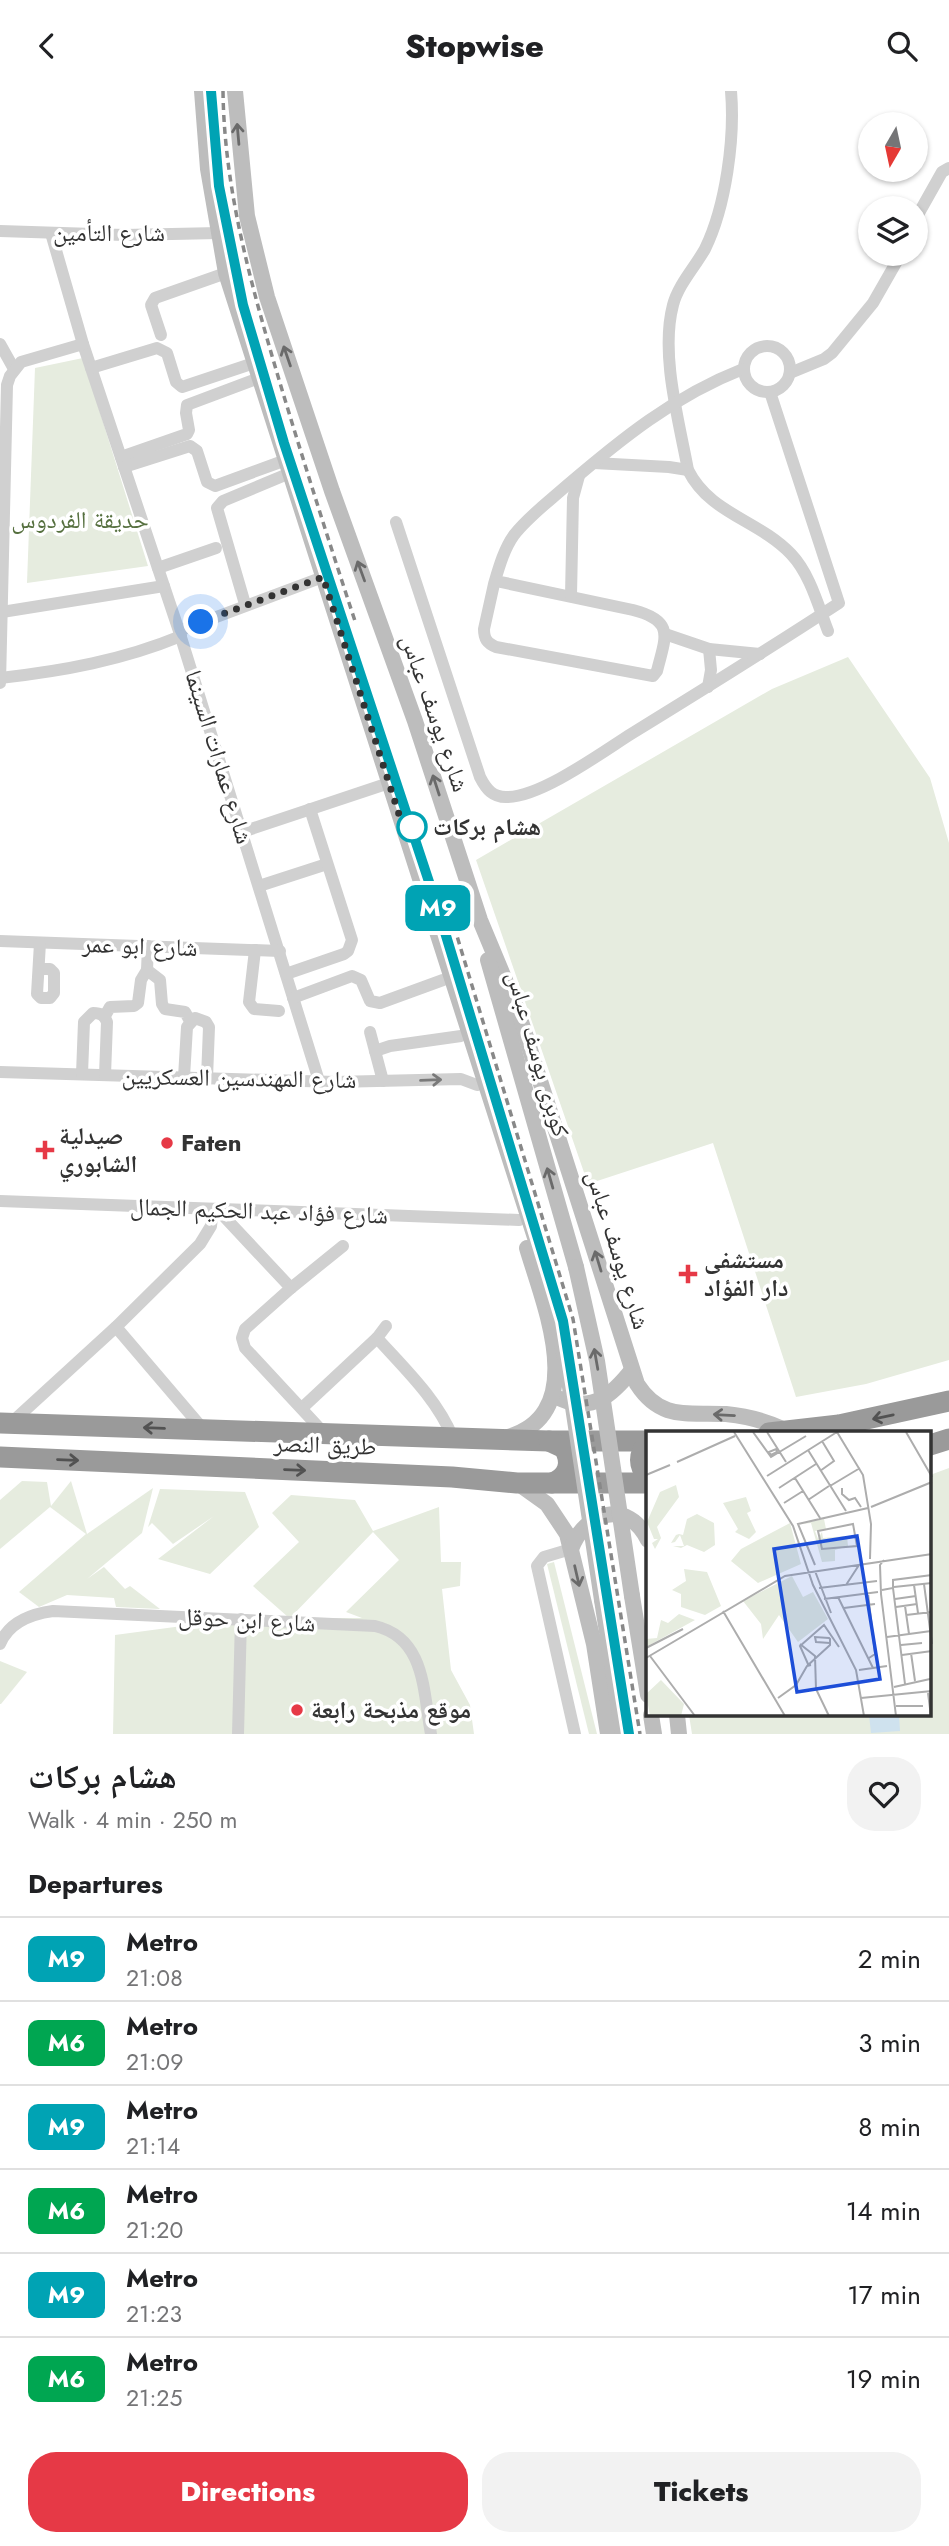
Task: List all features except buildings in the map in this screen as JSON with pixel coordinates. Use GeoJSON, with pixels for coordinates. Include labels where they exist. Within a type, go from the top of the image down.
{"type":"FeatureCollection","features":[{"type":"Feature","properties":{"kind":"highway"},"geometry":{"type":"LineString","coordinates":[[786,1431],[878,1418],[949,1401]]}},
{"type":"Feature","properties":{"kind":"highway","name":"طريق النصر"},"geometry":{"type":"LineString","coordinates":[[5,1424],[646,1442]]}},
{"type":"Feature","properties":{"kind":"highway"},"geometry":{"type":"LineString","coordinates":[[932,1444],[949,1440]]}},
{"type":"Feature","properties":{"kind":"highway"},"geometry":{"type":"LineString","coordinates":[[549,1441],[564,1448],[569,1464],[565,1474],[552,1483]]}},
{"type":"Feature","properties":{"kind":"highway"},"geometry":{"type":"LineString","coordinates":[[646,1446],[640,1459],[646,1474]]}},
{"type":"Feature","properties":{"kind":"highway","name":"طريق النصر"},"geometry":{"type":"LineString","coordinates":[[0,1457],[452,1477],[517,1483],[646,1483]]}},
{"type":"Feature","properties":{"kind":"main road"},"geometry":{"type":"LineString","coordinates":[[202,91],[208,169],[226,273],[547,1275],[570,1386],[623,1734]]}},
{"type":"Feature","properties":{"kind":"main road","name":"شارع يوسف عباس"},"geometry":{"type":"LineString","coordinates":[[235,91],[245,203],[267,297],[332,491],[415,721],[480,920],[517,1009],[632,1370],[643,1394],[664,1410],[687,1414],[740,1416],[765,1422],[778,1431]]}},
{"type":"Feature","properties":{"kind":"main road"},"geometry":{"type":"LineString","coordinates":[[433,915],[432,943],[519,1220],[551,1336],[556,1376],[554,1394],[544,1413],[530,1427],[512,1436],[492,1439]]}},
{"type":"Feature","properties":{"kind":"main road","name":"كوبرى يوسف عباس"},"geometry":{"type":"LineString","coordinates":[[480,920],[494,983],[576,1267],[597,1361],[646,1683]]}},
{"type":"Feature","properties":{"kind":"main road"},"geometry":{"type":"LineString","coordinates":[[554,1394],[569,1402],[594,1403],[609,1395],[632,1370]]}},
{"type":"Feature","properties":{"kind":"main road"},"geometry":{"type":"LineString","coordinates":[[517,1483],[547,1504],[563,1526],[594,1644],[608,1734]]}},
{"type":"Feature","properties":{"kind":"main road"},"geometry":{"type":"LineString","coordinates":[[571,1549],[576,1536],[586,1524],[607,1515],[630,1519],[646,1536]]}},
{"type":"Feature","properties":{"kind":"street"},"geometry":{"type":"LineString","coordinates":[[731,91],[730,150],[717,219],[705,249],[673,304],[668,345],[688,470],[707,498],[759,528],[792,555],[808,581],[828,631]]}},
{"type":"Feature","properties":{"kind":"street"},"geometry":{"type":"LineString","coordinates":[[928,196],[942,172],[949,168]]}},
{"type":"Feature","properties":{"kind":"street","name":"شارع التأمين"},"geometry":{"type":"LineString","coordinates":[[0,232],[219,233]]}},
{"type":"Feature","properties":{"kind":"street","name":"شارع عمارات السينما"},"geometry":{"type":"LineString","coordinates":[[51,233],[83,344],[180,633],[319,1081]]}},
{"type":"Feature","properties":{"kind":"street"},"geometry":{"type":"LineString","coordinates":[[790,373],[832,353],[873,303],[894,266]]}},
{"type":"Feature","properties":{"kind":"street"},"geometry":{"type":"LineString","coordinates":[[161,335],[151,306],[155,298],[226,273]]}},
{"type":"Feature","properties":{"kind":"street"},"geometry":{"type":"LineString","coordinates":[[0,344],[15,369]]}},
{"type":"Feature","properties":{"kind":"street"},"geometry":{"type":"LineString","coordinates":[[83,344],[21,362],[10,376],[3,394],[0,680],[104,662],[143,652],[245,604],[323,577]]}},
{"type":"Feature","properties":{"kind":"street"},"geometry":{"type":"LineString","coordinates":[[769,345],[783,352],[790,365],[790,373],[783,386],[770,392],[762,392],[748,384],[743,369],[744,361],[754,349],[769,345]]}},
{"type":"Feature","properties":{"kind":"street"},"geometry":{"type":"LineString","coordinates":[[91,367],[157,348],[167,353],[176,382],[182,387],[256,370]]}},
{"type":"Feature","properties":{"kind":"street"},"geometry":{"type":"LineString","coordinates":[[495,581],[645,613],[661,623],[665,635],[657,671],[653,676],[489,644],[484,636],[495,581],[514,534],[579,475],[676,401],[696,389],[743,369]]}},
{"type":"Feature","properties":{"kind":"street"},"geometry":{"type":"LineString","coordinates":[[123,462],[187,434],[190,430],[187,405],[256,370]]}},
{"type":"Feature","properties":{"kind":"street"},"geometry":{"type":"LineString","coordinates":[[396,522],[476,767],[486,789],[491,793],[511,797],[548,784],[708,687],[839,603],[770,392]]}},
{"type":"Feature","properties":{"kind":"street"},"geometry":{"type":"LineString","coordinates":[[123,462],[190,446],[197,451],[207,482],[215,486],[288,467]]}},
{"type":"Feature","properties":{"kind":"street"},"geometry":{"type":"LineString","coordinates":[[594,463],[688,470]]}},
{"type":"Feature","properties":{"kind":"street"},"geometry":{"type":"LineString","coordinates":[[245,604],[217,508],[223,501],[288,467]]}},
{"type":"Feature","properties":{"kind":"street"},"geometry":{"type":"LineString","coordinates":[[571,596],[573,498],[579,475]]}},
{"type":"Feature","properties":{"kind":"street"},"geometry":{"type":"LineString","coordinates":[[158,568],[216,548]]}},
{"type":"Feature","properties":{"kind":"street"},"geometry":{"type":"LineString","coordinates":[[1,608],[164,586]]}},
{"type":"Feature","properties":{"kind":"street"},"geometry":{"type":"LineString","coordinates":[[665,635],[709,649],[760,654]]}},
{"type":"Feature","properties":{"kind":"street"},"geometry":{"type":"LineString","coordinates":[[708,687],[711,670],[709,649]]}},
{"type":"Feature","properties":{"kind":"street"},"geometry":{"type":"LineString","coordinates":[[242,832],[388,783]]}},
{"type":"Feature","properties":{"kind":"street"},"geometry":{"type":"LineString","coordinates":[[286,974],[344,954],[351,946],[352,940],[310,809]]}},
{"type":"Feature","properties":{"kind":"street"},"geometry":{"type":"LineString","coordinates":[[259,886],[327,864]]}},
{"type":"Feature","properties":{"kind":"street","name":"شارع ابو عمر"},"geometry":{"type":"LineString","coordinates":[[0,941],[279,951]]}},
{"type":"Feature","properties":{"kind":"street"},"geometry":{"type":"LineString","coordinates":[[40,943],[40,968]]}},
{"type":"Feature","properties":{"kind":"street"},"geometry":{"type":"LineString","coordinates":[[105,1075],[105,1016],[110,1007],[134,1006],[138,1003],[141,980],[147,970],[148,946]]}},
{"type":"Feature","properties":{"kind":"street"},"geometry":{"type":"LineString","coordinates":[[255,950],[249,1002],[254,1009],[279,1011]]}},
{"type":"Feature","properties":{"kind":"street"},"geometry":{"type":"LineString","coordinates":[[147,970],[160,980],[162,1004],[165,1009],[185,1013],[190,1021]]}},
{"type":"Feature","properties":{"kind":"street"},"geometry":{"type":"LineString","coordinates":[[293,998],[352,976],[361,980],[370,1001],[380,1003],[443,980]]}},
{"type":"Feature","properties":{"kind":"street"},"geometry":{"type":"LineString","coordinates":[[82,1075],[85,1022],[93,1013],[105,1016]]}},
{"type":"Feature","properties":{"kind":"street"},"geometry":{"type":"LineString","coordinates":[[184,1077],[187,1027],[190,1021],[201,1018],[209,1027],[207,1078]]}},
{"type":"Feature","properties":{"kind":"street"},"geometry":{"type":"LineString","coordinates":[[370,1032],[383,1081]]}},
{"type":"Feature","properties":{"kind":"street"},"geometry":{"type":"LineString","coordinates":[[374,1051],[390,1046],[461,1036]]}},
{"type":"Feature","properties":{"kind":"street","name":"شارع المهندسين العسكريين"},"geometry":{"type":"LineString","coordinates":[[0,1072],[319,1081],[461,1079],[477,1085]]}},
{"type":"Feature","properties":{"kind":"street","name":"شارع فؤاد عبد الحكيم الجمال"},"geometry":{"type":"LineString","coordinates":[[0,1201],[519,1220]]}},
{"type":"Feature","properties":{"kind":"street"},"geometry":{"type":"LineString","coordinates":[[215,1209],[291,1288]]}},
{"type":"Feature","properties":{"kind":"street"},"geometry":{"type":"LineString","coordinates":[[5,1424],[116,1328],[207,1236],[215,1209]]}},
{"type":"Feature","properties":{"kind":"street"},"geometry":{"type":"LineString","coordinates":[[324,1434],[245,1348],[242,1338],[245,1329],[343,1246]]}},
{"type":"Feature","properties":{"kind":"street"},"geometry":{"type":"LineString","coordinates":[[302,1408],[377,1338],[386,1326]]}},
{"type":"Feature","properties":{"kind":"street"},"geometry":{"type":"LineString","coordinates":[[116,1328],[203,1429]]}},
{"type":"Feature","properties":{"kind":"street"},"geometry":{"type":"LineString","coordinates":[[377,1338],[435,1404],[445,1418],[453,1438]]}},
{"type":"Feature","properties":{"kind":"street"},"geometry":{"type":"LineString","coordinates":[[571,1549],[544,1557],[537,1566],[575,1734]]}},
{"type":"Feature","properties":{"kind":"street","name":"شارع ابن حوقل"},"geometry":{"type":"LineString","coordinates":[[0,1644],[12,1626],[38,1613],[53,1611],[375,1626],[389,1629],[411,1646],[417,1659],[431,1734]]}},
{"type":"Feature","properties":{"kind":"street"},"geometry":{"type":"LineString","coordinates":[[238,1734],[241,1619]]}},
{"type":"Feature","properties":{"kind":"green space","name":"حديقة الفردوس"},"geometry":{"type":"Polygon","coordinates":[[[83,358],[148,566],[27,583],[35,368],[83,358]]]}},
{"type":"Feature","properties":{"kind":"green space"},"geometry":{"type":"Polygon","coordinates":[[[848,657],[930,778],[949,843],[949,1360],[866,1384],[796,1397],[713,1143],[588,1184],[476,860],[772,689],[848,657]]]}},
{"type":"Feature","properties":{"kind":"green space"},"geometry":{"type":"Polygon","coordinates":[[[949,1468],[949,1734],[692,1734],[689,1717],[932,1717],[932,1474],[949,1468]]]}},
{"type":"Feature","properties":{"kind":"green space"},"geometry":{"type":"Polygon","coordinates":[[[22,1481],[47,1482],[51,1506],[71,1481],[87,1534],[153,1488],[142,1533],[87,1579],[104,1567],[125,1589],[130,1586],[160,1609],[116,1607],[114,1598],[67,1595],[39,1607],[19,1592],[86,1534],[50,1507],[0,1549],[0,1500],[22,1481]]]}},
{"type":"Feature","properties":{"kind":"green space"},"geometry":{"type":"Polygon","coordinates":[[[160,1489],[245,1492],[259,1527],[210,1574],[158,1559],[214,1516],[173,1544],[152,1523],[148,1527],[160,1489]]]}},
{"type":"Feature","properties":{"kind":"green space"},"geometry":{"type":"Polygon","coordinates":[[[291,1495],[355,1500],[373,1531],[439,1507],[441,1562],[461,1562],[460,1586],[442,1589],[451,1670],[470,1705],[474,1734],[113,1734],[115,1635],[242,1618],[288,1617],[253,1586],[299,1542],[272,1513],[291,1495]],[[373,1532],[290,1618],[362,1618],[346,1612],[399,1560],[373,1532]]]}},
{"type":"Feature","properties":{"kind":"green space"},"geometry":{"type":"Polygon","coordinates":[[[554,1562],[597,1734],[589,1734],[547,1564],[554,1562]]]}},
{"type":"Feature","properties":{"kind":"green space"},"geometry":{"type":"Polygon","coordinates":[[[0,1661],[27,1672],[1,1704],[0,1704],[0,1661]]]}},
{"type":"Feature","properties":{"kind":"water"},"geometry":{"type":"Polygon","coordinates":[[[869,1717],[899,1717],[900,1731],[871,1733],[869,1717]]]}},
{"type":"Feature","properties":{"kind":"railway"},"geometry":{"type":"LineString","coordinates":[[211,91],[219,186],[243,305],[284,443],[386,747]]}},
{"type":"Feature","properties":{"kind":"railway"},"geometry":{"type":"LineString","coordinates":[[223,91],[228,165],[241,239],[289,413],[355,621]]}},
{"type":"Feature","properties":{"kind":"railway"},"geometry":{"type":"LineString","coordinates":[[447,903],[573,1319],[640,1734]]}},
{"type":"Feature","properties":{"kind":"railway"},"geometry":{"type":"LineString","coordinates":[[610,1620],[629,1734]]}},
{"type":"Feature","properties":{"kind":"metro line","name":"M9"},"geometry":{"type":"LineString","coordinates":[[211,91],[219,186],[243,305],[284,443],[437,906],[563,1321],[629,1734]]}},
{"type":"Feature","properties":{"kind":"place","name":"هشام بركات"},"geometry":{"type":"Point","coordinates":[412,827]}},
{"type":"Feature","properties":{"kind":"place","name":"Faten"},"geometry":{"type":"Point","coordinates":[167,1143]}},
{"type":"Feature","properties":{"kind":"place","name":"صيدلية الشابوري"},"geometry":{"type":"Point","coordinates":[45,1150]}},
{"type":"Feature","properties":{"kind":"place","name":"مستشفى دار الفؤاد"},"geometry":{"type":"Point","coordinates":[688,1274]}},
{"type":"Feature","properties":{"kind":"place","name":"موقع مذبحة رابعة"},"geometry":{"type":"Point","coordinates":[297,1710]}},
{"type":"Feature","properties":{"kind":"route"},"geometry":{"type":"LineString","coordinates":[[201,622],[323,577],[405,833],[412,827]]}}]}
